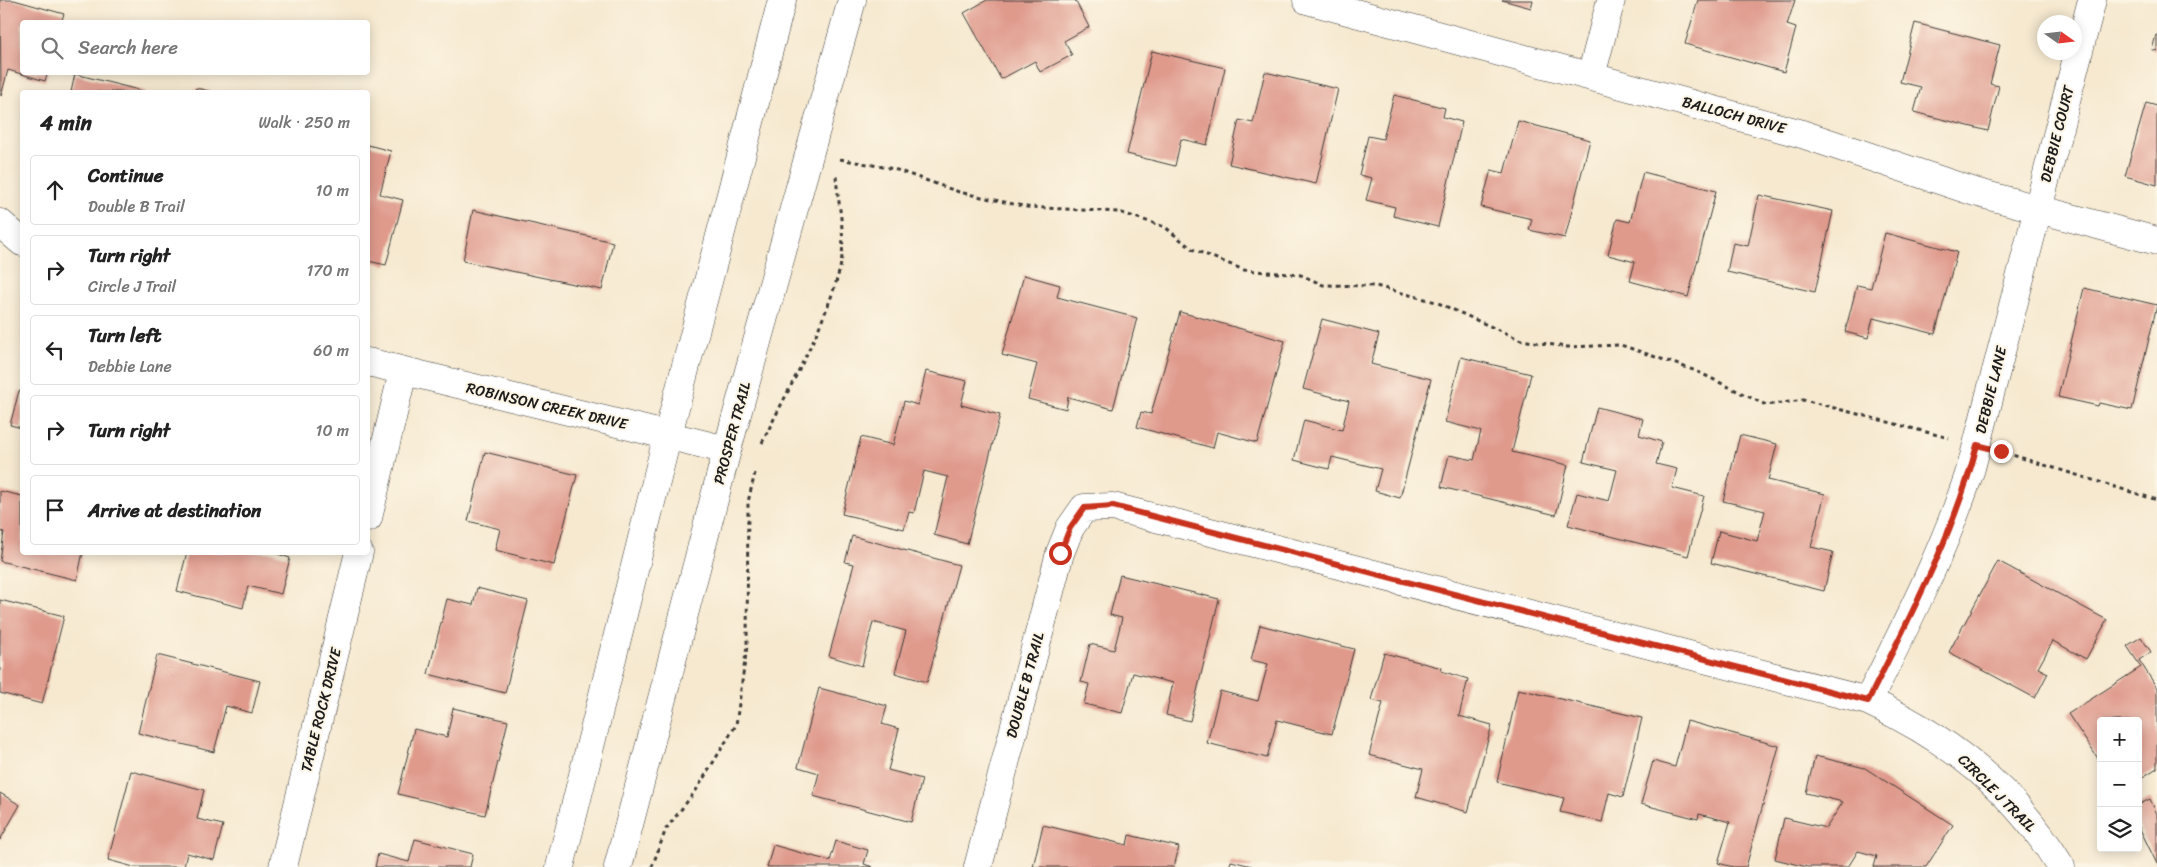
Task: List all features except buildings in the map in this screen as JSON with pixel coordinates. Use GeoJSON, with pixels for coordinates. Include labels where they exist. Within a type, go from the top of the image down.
{"type":"FeatureCollection","features":[{"type":"Feature","properties":{"kind":"street"},"geometry":{"type":"LineString","coordinates":[[560,867],[668,434],[782,0]]}},
{"type":"Feature","properties":{"kind":"street","name":"PROSPER TRAIL"},"geometry":{"type":"LineString","coordinates":[[618,867],[727,450],[852,0]]}},
{"type":"Feature","properties":{"kind":"street","name":"BALLOCH DRIVE"},"geometry":{"type":"LineString","coordinates":[[1307,0],[1799,133],[1975,192],[2157,241]]}},
{"type":"Feature","properties":{"kind":"street"},"geometry":{"type":"LineString","coordinates":[[1591,76],[1611,0]]}},
{"type":"Feature","properties":{"kind":"street","name":"DEBBIE COURT"},"geometry":{"type":"LineString","coordinates":[[2038,209],[2092,0]]}},
{"type":"Feature","properties":{"kind":"street","name":"DEBBIE LANE"},"geometry":{"type":"LineString","coordinates":[[1868,701],[1912,612],[1956,516],[1977,445],[2038,209]]}},
{"type":"Feature","properties":{"kind":"street","name":"ROBINSON CREEK DRIVE"},"geometry":{"type":"LineString","coordinates":[[370,363],[668,434],[727,450]]}},
{"type":"Feature","properties":{"kind":"street"},"geometry":{"type":"LineString","coordinates":[[370,510],[403,372]]}},
{"type":"Feature","properties":{"kind":"street","name":"CIRCLE J TRAIL"},"geometry":{"type":"LineString","coordinates":[[1084,508],[1113,506],[1868,701],[1907,719],[1942,741],[1976,766],[2042,837],[2061,867]]}},
{"type":"Feature","properties":{"kind":"street","name":"DOUBLE B TRAIL"},"geometry":{"type":"LineString","coordinates":[[978,867],[1060,553],[1070,528],[1084,508]]}},
{"type":"Feature","properties":{"kind":"street","name":"TABLE ROCK DRIVE"},"geometry":{"type":"LineString","coordinates":[[283,867],[358,555]]}},
{"type":"Feature","properties":{"kind":"path"},"geometry":{"type":"LineString","coordinates":[[834,158],[894,169],[959,192],[1027,207],[1119,212],[1165,227],[1192,249],[1244,270],[1301,275],[1323,285],[1376,286],[1436,302],[1521,340],[1568,346],[1621,345],[1696,371],[1766,405],[1804,400],[1977,445],[2157,500]]}},
{"type":"Feature","properties":{"kind":"path"},"geometry":{"type":"LineString","coordinates":[[762,444],[820,323],[840,266],[842,238],[835,167]]}},
{"type":"Feature","properties":{"kind":"path"},"geometry":{"type":"LineString","coordinates":[[652,867],[666,829],[697,789],[736,725],[747,646],[748,502],[757,464]]}},
{"type":"Feature","properties":{"kind":"route"},"geometry":{"type":"LineString","coordinates":[[1060,553],[1070,528],[1084,508],[1113,506],[1868,701],[1912,612],[1956,516],[1977,445],[2001,451]]}}]}
